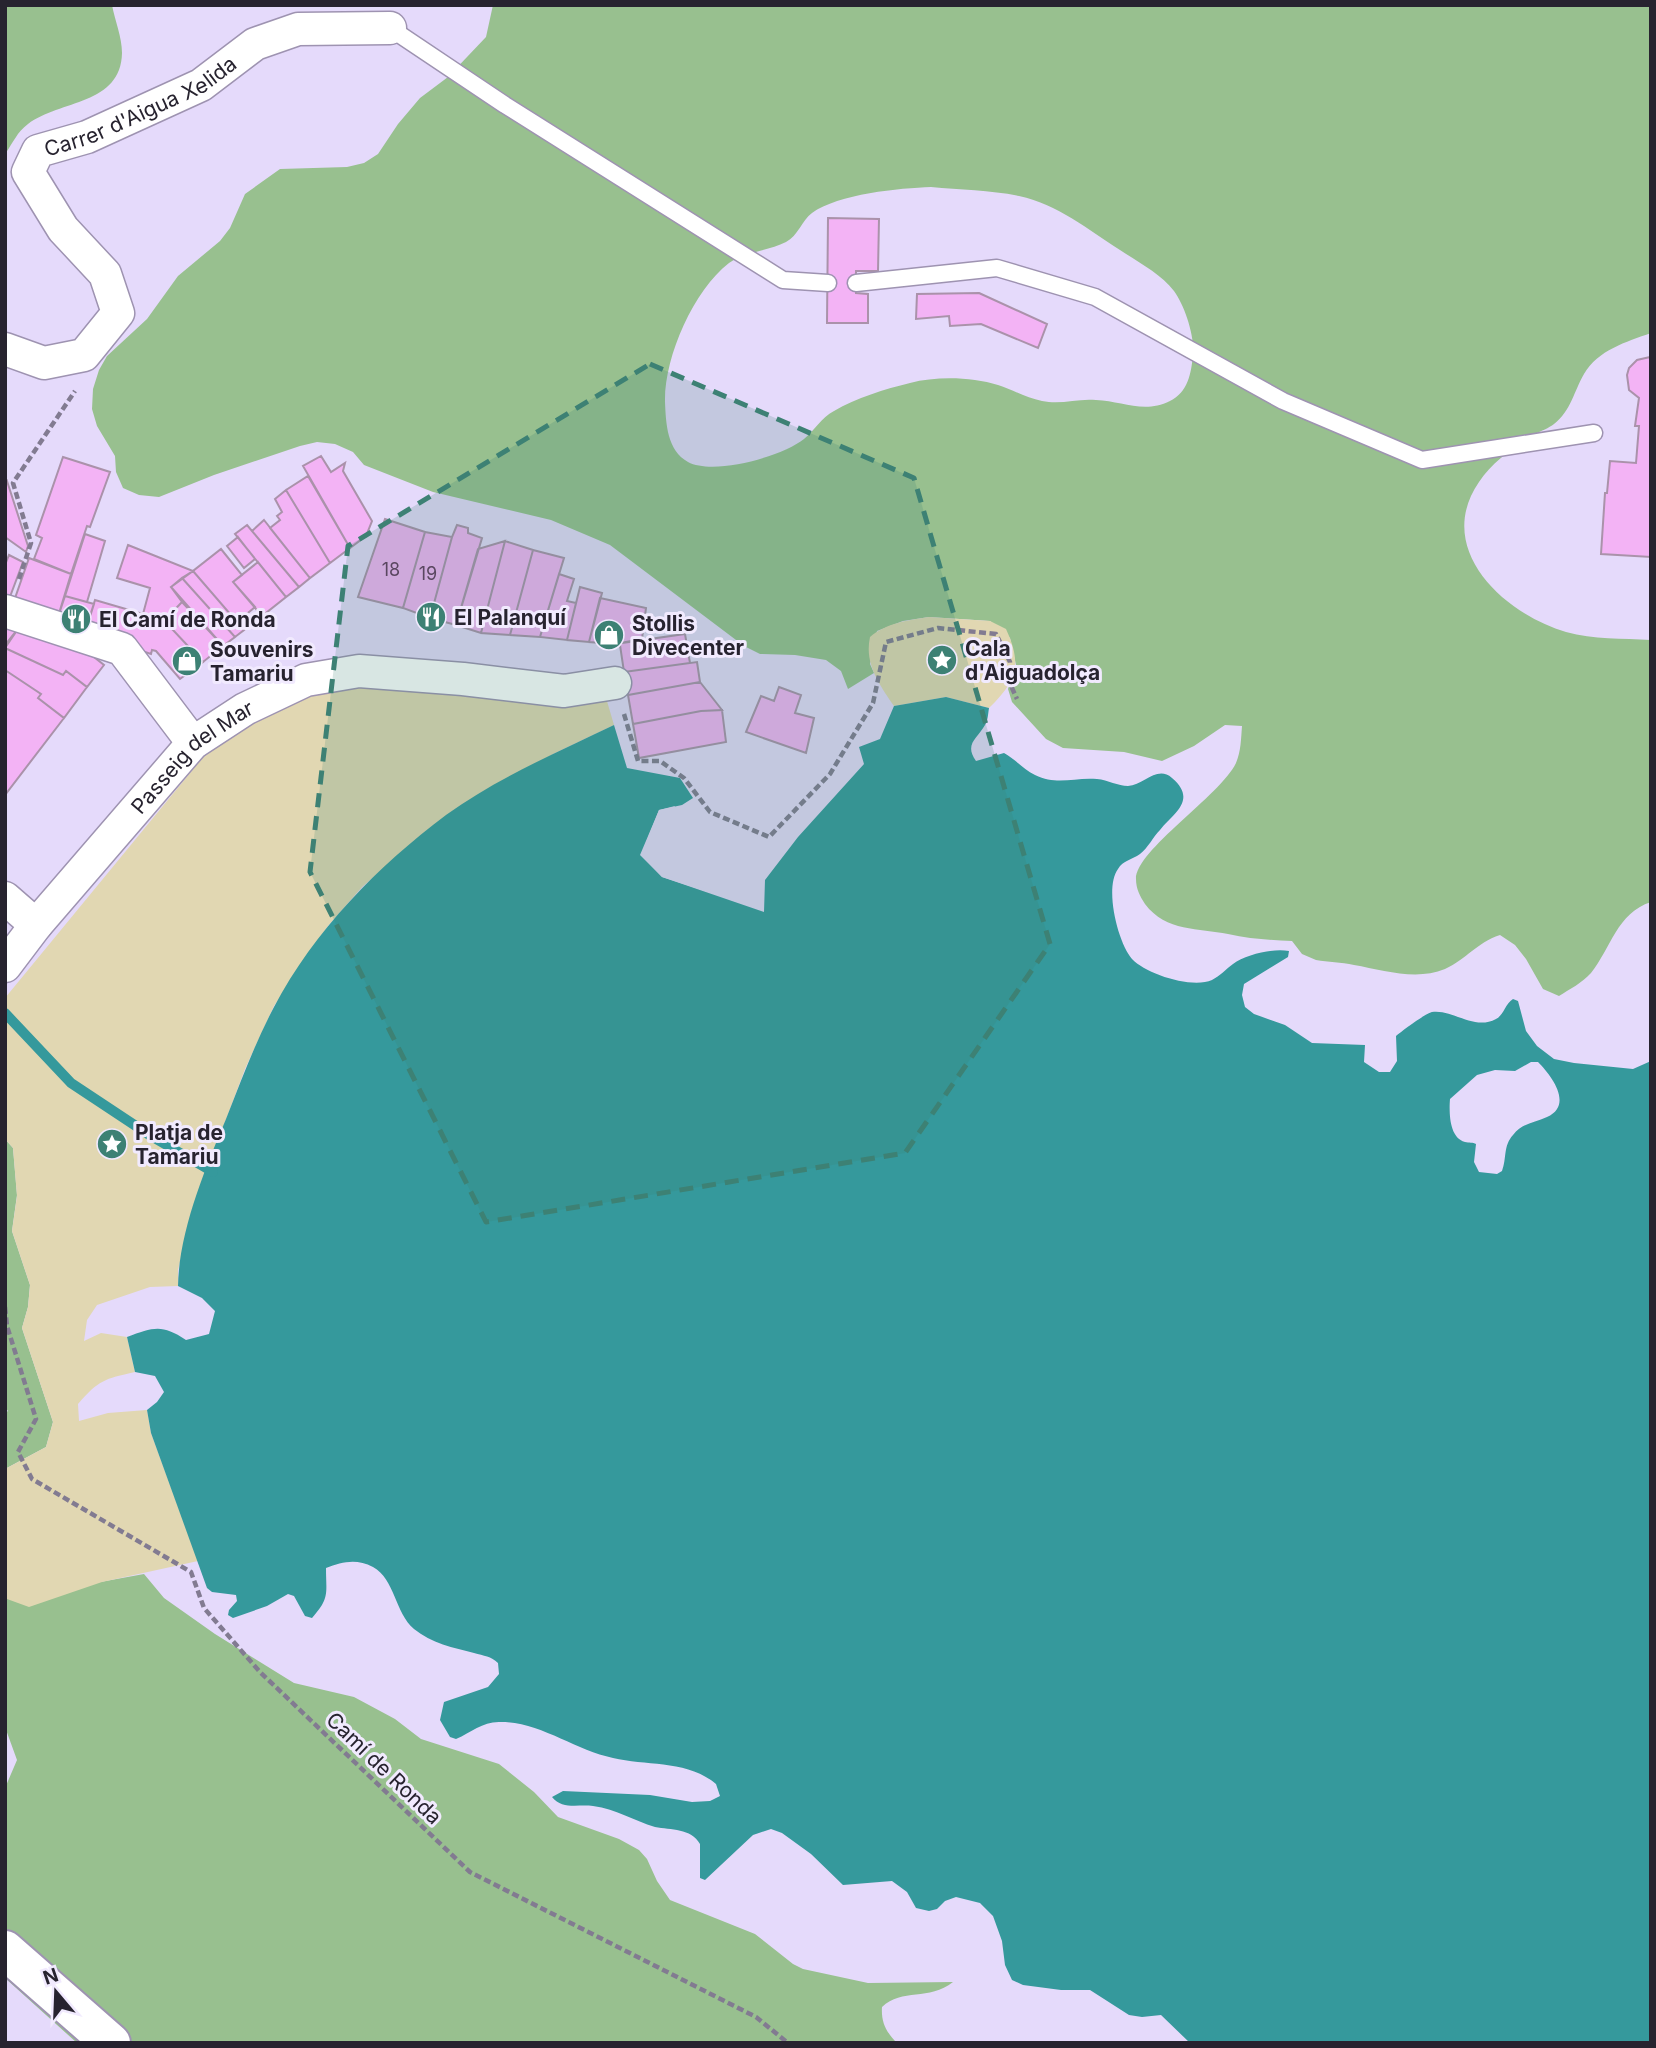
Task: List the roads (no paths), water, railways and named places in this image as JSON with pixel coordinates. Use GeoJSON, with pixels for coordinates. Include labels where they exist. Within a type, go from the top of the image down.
{"type":"FeatureCollection","features":[{"type":"Feature","properties":{"kind":"street","name":"Carrer d'Aigua Xelida"},"geometry":{"type":"LineString","coordinates":[[5,349],[44,363],[84,355],[118,313],[105,274],[63,229],[28,172],[38,151],[88,137],[201,85],[255,44],[298,29],[390,27]]}},
{"type":"Feature","properties":{"kind":"street"},"geometry":{"type":"LineString","coordinates":[[6,611],[122,649],[193,743]]}},
{"type":"Feature","properties":{"kind":"street","name":"Passeig del Mar"},"geometry":{"type":"LineString","coordinates":[[5,966],[36,925],[193,743],[245,709],[306,680],[359,671],[463,679],[564,691],[615,683]]}},
{"type":"Feature","properties":{"kind":"street"},"geometry":{"type":"LineString","coordinates":[[5,898],[36,925]]}},
{"type":"Feature","properties":{"kind":"street"},"geometry":{"type":"LineString","coordinates":[[5,1950],[111,2043]]}},
{"type":"Feature","properties":{"kind":"lane"},"geometry":{"type":"LineString","coordinates":[[390,27],[505,105],[783,280],[828,283]]}},
{"type":"Feature","properties":{"kind":"lane"},"geometry":{"type":"LineString","coordinates":[[856,283],[997,268],[1095,296],[1283,401],[1422,460],[1594,433]]}},
{"type":"Feature","properties":{"kind":"waterway"},"geometry":{"type":"LineString","coordinates":[[5,1013],[71,1083],[151,1136],[213,1172]]}},
{"type":"Feature","properties":{"kind":"place","name":"El Palanquí"},"geometry":{"type":"Point","coordinates":[431,617]}},
{"type":"Feature","properties":{"kind":"place","name":"El Camí de Ronda"},"geometry":{"type":"Point","coordinates":[76,619]}},
{"type":"Feature","properties":{"kind":"place","name":"Stollis Divecenter"},"geometry":{"type":"Point","coordinates":[609,635]}},
{"type":"Feature","properties":{"kind":"place","name":"Cala d'Aiguadolça"},"geometry":{"type":"Point","coordinates":[942,660]}},
{"type":"Feature","properties":{"kind":"place","name":"Souvenirs Tamariu"},"geometry":{"type":"Point","coordinates":[187,661]}},
{"type":"Feature","properties":{"kind":"place","name":"Platja de Tamariu"},"geometry":{"type":"Point","coordinates":[112,1144]}}]}
